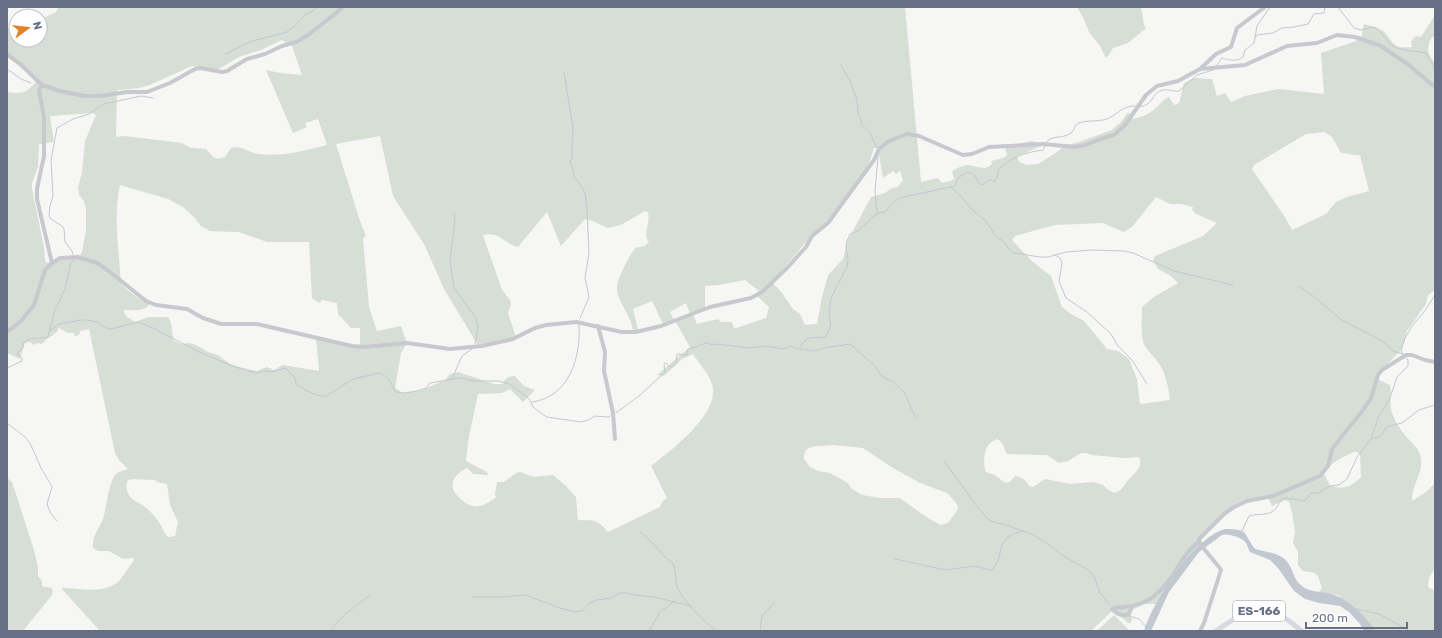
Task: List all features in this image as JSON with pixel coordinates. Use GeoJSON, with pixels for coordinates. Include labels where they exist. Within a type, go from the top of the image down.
{"type":"FeatureCollection","features":[{"type":"Feature","properties":{"kind":"main road","name":"ES-166"},"geometry":{"type":"LineString","coordinates":[[1216,631],[1242,614],[1263,610],[1282,616],[1302,631]]}},
{"type":"Feature","properties":{"kind":"street"},"geometry":{"type":"LineString","coordinates":[[7,54],[42,85],[60,91],[84,96],[101,96],[127,92],[147,92],[195,69],[200,68],[222,72],[227,71],[247,59],[296,42],[335,14],[342,7]]}},
{"type":"Feature","properties":{"kind":"street"},"geometry":{"type":"LineString","coordinates":[[7,332],[21,321],[34,305],[46,270],[52,263],[60,258],[78,257],[97,263],[146,301],[156,305],[187,309],[203,318],[221,324],[257,324],[352,346],[364,347],[407,343],[450,349],[482,346],[513,339],[535,328],[546,325],[576,322],[622,332],[650,330],[710,307],[751,298],[762,292],[792,263],[806,247],[812,236],[828,223],[874,160],[879,149],[889,141],[907,134],[919,136],[963,155],[972,154],[989,147],[1042,144],[1075,147],[1086,145],[1114,135],[1125,125],[1146,95],[1157,86],[1178,81],[1200,69],[1216,54],[1230,48],[1237,28],[1265,7]]}},
{"type":"Feature","properties":{"kind":"street"},"geometry":{"type":"LineString","coordinates":[[1200,69],[1245,65],[1287,46],[1317,43],[1337,35],[1356,37],[1381,46],[1435,86]]}},
{"type":"Feature","properties":{"kind":"street"},"geometry":{"type":"LineString","coordinates":[[42,85],[39,91],[44,117],[44,156],[37,189],[37,199],[52,263]]}},
{"type":"Feature","properties":{"kind":"street"},"geometry":{"type":"LineString","coordinates":[[598,326],[605,352],[604,371],[613,413],[616,439]]}},
{"type":"Feature","properties":{"kind":"street"},"geometry":{"type":"LineString","coordinates":[[1200,631],[1221,570],[1204,550],[1199,539],[1234,507],[1247,501],[1273,496],[1320,476],[1328,466],[1332,449],[1346,430],[1361,414],[1371,398],[1378,375],[1382,370],[1406,355],[1412,355],[1435,362]]}},
{"type":"Feature","properties":{"kind":"street"},"geometry":{"type":"LineString","coordinates":[[1132,606],[1146,602],[1155,596],[1179,566],[1183,557],[1193,546],[1200,543]]}},
{"type":"Feature","properties":{"kind":"shaded area"},"geometry":{"type":"Polygon","coordinates":[[[59,7],[905,7],[921,182],[938,178],[942,183],[954,179],[952,171],[958,168],[970,165],[986,168],[992,164],[991,161],[1007,156],[1005,147],[1032,141],[1044,145],[1017,156],[1019,162],[1027,165],[1038,164],[1064,146],[1112,130],[1121,122],[1128,112],[1133,119],[1151,112],[1169,97],[1174,105],[1179,103],[1184,83],[1194,78],[1212,79],[1217,96],[1225,93],[1231,102],[1245,96],[1278,89],[1324,94],[1321,53],[1356,41],[1357,37],[1361,39],[1364,24],[1383,31],[1396,46],[1412,47],[1411,41],[1416,36],[1421,37],[1435,15],[1435,36],[1432,37],[1428,51],[1430,57],[1435,63],[1435,290],[1428,295],[1426,304],[1407,331],[1402,349],[1378,376],[1379,380],[1390,385],[1391,410],[1393,415],[1406,437],[1417,448],[1420,455],[1420,470],[1413,490],[1412,501],[1426,492],[1435,483],[1435,568],[1429,578],[1428,587],[1435,591],[1435,631],[1375,631],[1338,595],[1319,592],[1322,588],[1317,575],[1312,572],[1303,571],[1298,565],[1298,552],[1293,543],[1295,533],[1289,502],[1285,500],[1272,506],[1268,498],[1246,502],[1235,507],[1202,535],[1200,545],[1187,558],[1165,588],[1156,604],[1145,604],[1132,610],[1130,614],[1132,620],[1130,623],[1128,623],[1113,610],[1091,631],[100,631],[61,588],[92,590],[107,588],[120,580],[133,562],[134,558],[123,559],[109,551],[98,551],[93,548],[96,533],[103,519],[109,489],[113,478],[119,472],[128,469],[119,460],[115,453],[89,329],[80,331],[79,335],[75,336],[74,333],[68,333],[59,328],[42,344],[38,343],[34,345],[30,342],[25,343],[20,359],[7,353],[7,92],[25,92],[38,79],[7,57],[7,30],[8,29],[8,48],[48,48],[48,16],[55,13],[59,7]],[[282,40],[261,50],[239,57],[219,69],[192,66],[150,85],[139,88],[117,90],[116,137],[125,136],[182,143],[191,148],[206,149],[213,157],[218,159],[225,157],[231,148],[235,147],[258,154],[275,155],[327,145],[318,119],[305,123],[307,127],[293,133],[266,70],[302,75],[292,46],[282,40]],[[92,113],[50,116],[54,142],[39,144],[38,167],[32,183],[44,247],[45,261],[47,263],[80,256],[82,252],[86,230],[86,209],[84,201],[79,195],[78,188],[82,172],[85,141],[96,115],[92,113]],[[1325,132],[1306,134],[1254,165],[1252,169],[1285,217],[1292,230],[1326,214],[1336,202],[1347,197],[1369,191],[1360,155],[1341,153],[1332,137],[1325,132]],[[380,136],[336,144],[366,236],[363,238],[369,307],[377,331],[401,326],[407,343],[401,353],[395,388],[403,393],[422,390],[445,380],[450,374],[458,372],[494,384],[503,384],[510,376],[515,376],[524,386],[535,390],[523,402],[510,389],[502,393],[478,394],[468,441],[466,461],[487,472],[488,475],[473,474],[467,468],[458,474],[453,482],[453,486],[454,491],[463,501],[473,506],[480,506],[488,503],[496,497],[497,482],[504,482],[516,473],[520,472],[534,477],[553,475],[576,497],[578,520],[598,522],[608,532],[660,507],[662,502],[667,498],[651,466],[691,432],[700,421],[708,410],[712,399],[713,388],[707,375],[693,354],[682,359],[664,376],[657,375],[690,347],[675,321],[690,314],[686,303],[670,312],[674,320],[663,324],[652,301],[633,309],[638,330],[633,331],[630,319],[618,295],[617,285],[623,268],[635,248],[645,246],[649,242],[646,236],[649,216],[648,212],[645,211],[621,225],[608,228],[585,219],[561,246],[547,212],[518,247],[508,243],[498,236],[489,234],[483,235],[502,290],[510,300],[511,304],[508,313],[516,337],[479,347],[444,289],[424,244],[393,196],[380,136]],[[874,148],[869,163],[840,205],[772,282],[793,309],[800,314],[805,325],[817,324],[828,275],[843,259],[848,240],[871,197],[898,187],[903,180],[900,171],[896,174],[893,171],[883,178],[878,149],[874,148]],[[120,185],[117,209],[121,284],[138,298],[150,304],[148,307],[142,309],[124,310],[126,316],[135,322],[148,317],[168,317],[171,323],[174,341],[181,344],[189,343],[196,345],[208,352],[218,355],[230,364],[257,371],[267,367],[274,370],[283,365],[319,371],[316,337],[356,347],[360,345],[360,328],[351,328],[338,314],[337,303],[322,300],[320,303],[312,298],[309,242],[267,242],[239,232],[210,231],[201,226],[183,207],[168,199],[120,185]],[[1156,197],[1132,227],[1124,232],[1103,223],[1055,225],[1015,236],[1012,240],[1033,262],[1051,276],[1062,307],[1084,321],[1107,349],[1118,351],[1129,359],[1137,379],[1140,404],[1170,400],[1165,374],[1144,344],[1142,330],[1142,307],[1154,297],[1178,283],[1171,276],[1158,269],[1153,260],[1155,256],[1203,236],[1217,223],[1196,214],[1192,210],[1193,207],[1181,204],[1170,204],[1156,197]],[[745,280],[705,286],[705,309],[693,314],[697,324],[718,319],[721,322],[732,322],[734,328],[736,328],[766,318],[769,307],[756,294],[759,291],[745,280]],[[997,439],[989,444],[986,449],[984,467],[986,472],[995,475],[1005,483],[1010,482],[1015,476],[1022,478],[1029,486],[1033,487],[1045,479],[1070,484],[1093,482],[1103,485],[1114,493],[1122,488],[1138,470],[1140,465],[1140,459],[1138,457],[1125,458],[1081,453],[1068,461],[1059,463],[1047,455],[1007,454],[1003,444],[997,439]],[[834,445],[807,449],[804,454],[804,459],[810,467],[818,471],[830,473],[848,483],[851,488],[862,495],[880,498],[900,498],[926,517],[941,525],[948,523],[958,509],[957,504],[947,493],[920,483],[893,468],[863,448],[834,445]],[[1357,452],[1341,458],[1326,470],[1324,474],[1330,485],[1339,488],[1347,487],[1361,477],[1360,455],[1357,452]],[[128,480],[126,486],[129,495],[153,514],[168,537],[175,536],[178,522],[170,505],[167,484],[157,482],[155,480],[128,480]]]}},
{"type":"Feature","properties":{"kind":"shaded area"},"geometry":{"type":"Polygon","coordinates":[[[1077,7],[1141,7],[1144,25],[1146,28],[1128,43],[1113,48],[1106,58],[1100,46],[1089,32],[1077,7]]]}},
{"type":"Feature","properties":{"kind":"shaded area"},"geometry":{"type":"Polygon","coordinates":[[[7,478],[12,482],[34,550],[38,568],[38,576],[42,581],[42,586],[53,590],[52,595],[23,631],[7,631],[7,478]]]}},
{"type":"Feature","properties":{"kind":"shaded area"},"geometry":{"type":"Polygon","coordinates":[[[1225,529],[1242,531],[1255,549],[1280,556],[1288,563],[1295,578],[1305,588],[1312,591],[1331,594],[1343,599],[1362,614],[1375,631],[1364,631],[1349,612],[1340,606],[1305,599],[1294,591],[1278,568],[1270,560],[1250,552],[1246,543],[1241,539],[1235,536],[1222,535],[1199,552],[1169,592],[1151,631],[1144,631],[1156,603],[1176,572],[1200,544],[1225,529]]]}},
{"type":"Feature","properties":{"kind":"shaded area"},"geometry":{"type":"Polygon","coordinates":[[[1114,615],[1130,631],[1097,631],[1114,615]]]}},
{"type":"Feature","properties":{"kind":"waterway"},"geometry":{"type":"LineString","coordinates":[[226,54],[249,42],[287,32],[316,7]]}},
{"type":"Feature","properties":{"kind":"waterway"},"geometry":{"type":"LineString","coordinates":[[1216,66],[1222,58],[1236,60],[1243,57],[1245,50],[1254,43],[1257,26],[1270,7]]}},
{"type":"Feature","properties":{"kind":"waterway"},"geometry":{"type":"LineString","coordinates":[[1255,38],[1257,35],[1273,33],[1282,28],[1308,24],[1314,14],[1324,13],[1325,7]]}},
{"type":"Feature","properties":{"kind":"waterway"},"geometry":{"type":"LineString","coordinates":[[1338,7],[1354,28],[1361,30],[1374,27],[1395,47],[1426,53],[1435,69]]}},
{"type":"Feature","properties":{"kind":"waterway"},"geometry":{"type":"LineString","coordinates":[[841,65],[851,83],[857,100],[858,113],[862,125],[870,133],[877,148]]}},
{"type":"Feature","properties":{"kind":"waterway"},"geometry":{"type":"LineString","coordinates":[[7,69],[21,79],[31,83]]}},
{"type":"Feature","properties":{"kind":"waterway"},"geometry":{"type":"LineString","coordinates":[[1140,107],[1148,104],[1157,92],[1164,90],[1179,91],[1197,75],[1213,70]]}},
{"type":"Feature","properties":{"kind":"waterway"},"geometry":{"type":"LineString","coordinates":[[564,72],[573,128],[572,157],[570,163],[573,169],[574,177],[585,193],[587,211],[589,253],[585,278],[589,297],[580,318]]}},
{"type":"Feature","properties":{"kind":"waterway"},"geometry":{"type":"LineString","coordinates":[[73,255],[72,251],[65,242],[64,229],[49,216],[53,196],[51,160],[57,128],[73,119],[89,114],[104,104],[141,96],[153,98]]}},
{"type":"Feature","properties":{"kind":"waterway"},"geometry":{"type":"LineString","coordinates":[[1047,142],[1050,139],[1068,135],[1079,123],[1107,119],[1127,107],[1135,106]]}},
{"type":"Feature","properties":{"kind":"waterway"},"geometry":{"type":"LineString","coordinates":[[798,349],[807,339],[826,336],[831,325],[829,315],[831,298],[847,267],[848,260],[846,247],[850,234],[860,230],[862,226],[865,226],[871,218],[877,214],[886,212],[899,198],[955,186],[958,178],[967,172],[973,174],[978,183],[983,185],[989,180],[995,181],[998,170],[1009,161],[1030,152],[1043,150],[1046,145]]}},
{"type":"Feature","properties":{"kind":"waterway"},"geometry":{"type":"LineString","coordinates":[[877,213],[875,191],[878,157]]}},
{"type":"Feature","properties":{"kind":"waterway"},"geometry":{"type":"LineString","coordinates":[[950,187],[959,194],[973,211],[985,220],[995,235],[1014,253],[1048,257],[1066,252],[1092,250],[1124,251],[1133,253],[1174,271],[1233,285]]}},
{"type":"Feature","properties":{"kind":"waterway"},"geometry":{"type":"LineString","coordinates":[[454,214],[455,221],[450,261],[454,288],[476,318],[478,327],[475,344]]}},
{"type":"Feature","properties":{"kind":"waterway"},"geometry":{"type":"LineString","coordinates":[[1055,255],[1060,258],[1062,263],[1059,281],[1066,298],[1087,312],[1111,334],[1118,346],[1132,360],[1147,384]]}},
{"type":"Feature","properties":{"kind":"waterway"},"geometry":{"type":"LineString","coordinates":[[7,368],[22,361],[22,358],[17,354],[23,347],[23,343],[29,339],[48,337],[55,310],[65,289],[70,266],[73,260]]}},
{"type":"Feature","properties":{"kind":"waterway"},"geometry":{"type":"LineString","coordinates":[[1300,287],[1342,320],[1382,341],[1393,351],[1403,354]]}},
{"type":"Feature","properties":{"kind":"waterway"},"geometry":{"type":"LineString","coordinates":[[1403,354],[1401,350],[1405,338],[1435,295]]}},
{"type":"Feature","properties":{"kind":"waterway"},"geometry":{"type":"LineString","coordinates":[[49,332],[59,324],[80,320],[98,322],[106,328],[111,329],[138,322],[153,328],[199,352],[235,367],[257,373],[263,371],[272,372],[285,368],[294,376],[297,386],[300,386],[319,396],[326,396],[353,379],[380,373],[388,379],[396,392],[405,393],[426,388],[430,383],[462,378],[474,381],[499,381],[509,384],[525,395],[530,400],[533,407],[547,417],[581,422],[595,416],[610,416]]}},
{"type":"Feature","properties":{"kind":"waterway"},"geometry":{"type":"LineString","coordinates":[[532,402],[545,399],[564,384],[575,363],[578,350],[579,325]]}},
{"type":"Feature","properties":{"kind":"waterway"},"geometry":{"type":"LineString","coordinates":[[616,413],[639,396],[665,372],[664,364],[666,363],[670,367],[674,366],[676,363],[677,354],[687,355],[687,350],[697,346],[707,343],[713,345],[717,344],[750,348],[766,346],[784,349],[791,346],[797,349]]}},
{"type":"Feature","properties":{"kind":"waterway"},"geometry":{"type":"LineString","coordinates":[[800,349],[814,351],[850,344],[875,366],[881,376],[893,382],[904,392],[916,418]]}},
{"type":"Feature","properties":{"kind":"waterway"},"geometry":{"type":"LineString","coordinates":[[452,379],[462,356],[472,349]]}},
{"type":"Feature","properties":{"kind":"waterway"},"geometry":{"type":"LineString","coordinates":[[1242,531],[1249,516],[1271,512],[1277,507],[1282,499],[1286,498],[1305,501],[1311,493],[1319,493],[1330,486],[1339,485],[1347,479],[1357,457],[1371,439],[1378,418],[1390,398],[1397,377],[1408,366],[1408,360],[1405,357]]}},
{"type":"Feature","properties":{"kind":"waterway"},"geometry":{"type":"LineString","coordinates":[[1372,439],[1381,436],[1386,427],[1402,423],[1419,410],[1435,405]]}},
{"type":"Feature","properties":{"kind":"waterway"},"geometry":{"type":"LineString","coordinates":[[7,423],[25,437],[30,443],[41,468],[52,487],[47,504],[50,512],[57,521]]}},
{"type":"Feature","properties":{"kind":"waterway"},"geometry":{"type":"LineString","coordinates":[[944,461],[988,519],[996,523],[1032,534],[1060,554],[1090,571],[1094,576],[1100,593],[1110,605]]}},
{"type":"Feature","properties":{"kind":"waterway"},"geometry":{"type":"LineString","coordinates":[[895,559],[946,570],[974,566],[991,570],[995,567],[1002,545],[1008,537],[1023,531]]}},
{"type":"Feature","properties":{"kind":"waterway"},"geometry":{"type":"LineString","coordinates":[[640,532],[650,540],[672,563],[675,570],[677,585],[682,596],[686,602],[716,631]]}},
{"type":"Feature","properties":{"kind":"waterway"},"geometry":{"type":"LineString","coordinates":[[472,597],[525,595],[575,612],[582,611],[590,603],[597,600],[611,598],[620,593],[654,597],[691,606]]}},
{"type":"Feature","properties":{"kind":"waterway"},"geometry":{"type":"LineString","coordinates":[[331,631],[343,616],[370,595]]}},
{"type":"Feature","properties":{"kind":"waterway"},"geometry":{"type":"LineString","coordinates":[[648,631],[660,612],[675,601]]}},
{"type":"Feature","properties":{"kind":"waterway"},"geometry":{"type":"LineString","coordinates":[[760,631],[762,616],[774,603]]}},
{"type":"Feature","properties":{"kind":"waterway"},"geometry":{"type":"LineString","coordinates":[[1356,609],[1379,614],[1410,631]]}},
{"type":"Feature","properties":{"kind":"waterway"},"geometry":{"type":"LineString","coordinates":[[1129,616],[1139,619],[1146,627]]}}]}
